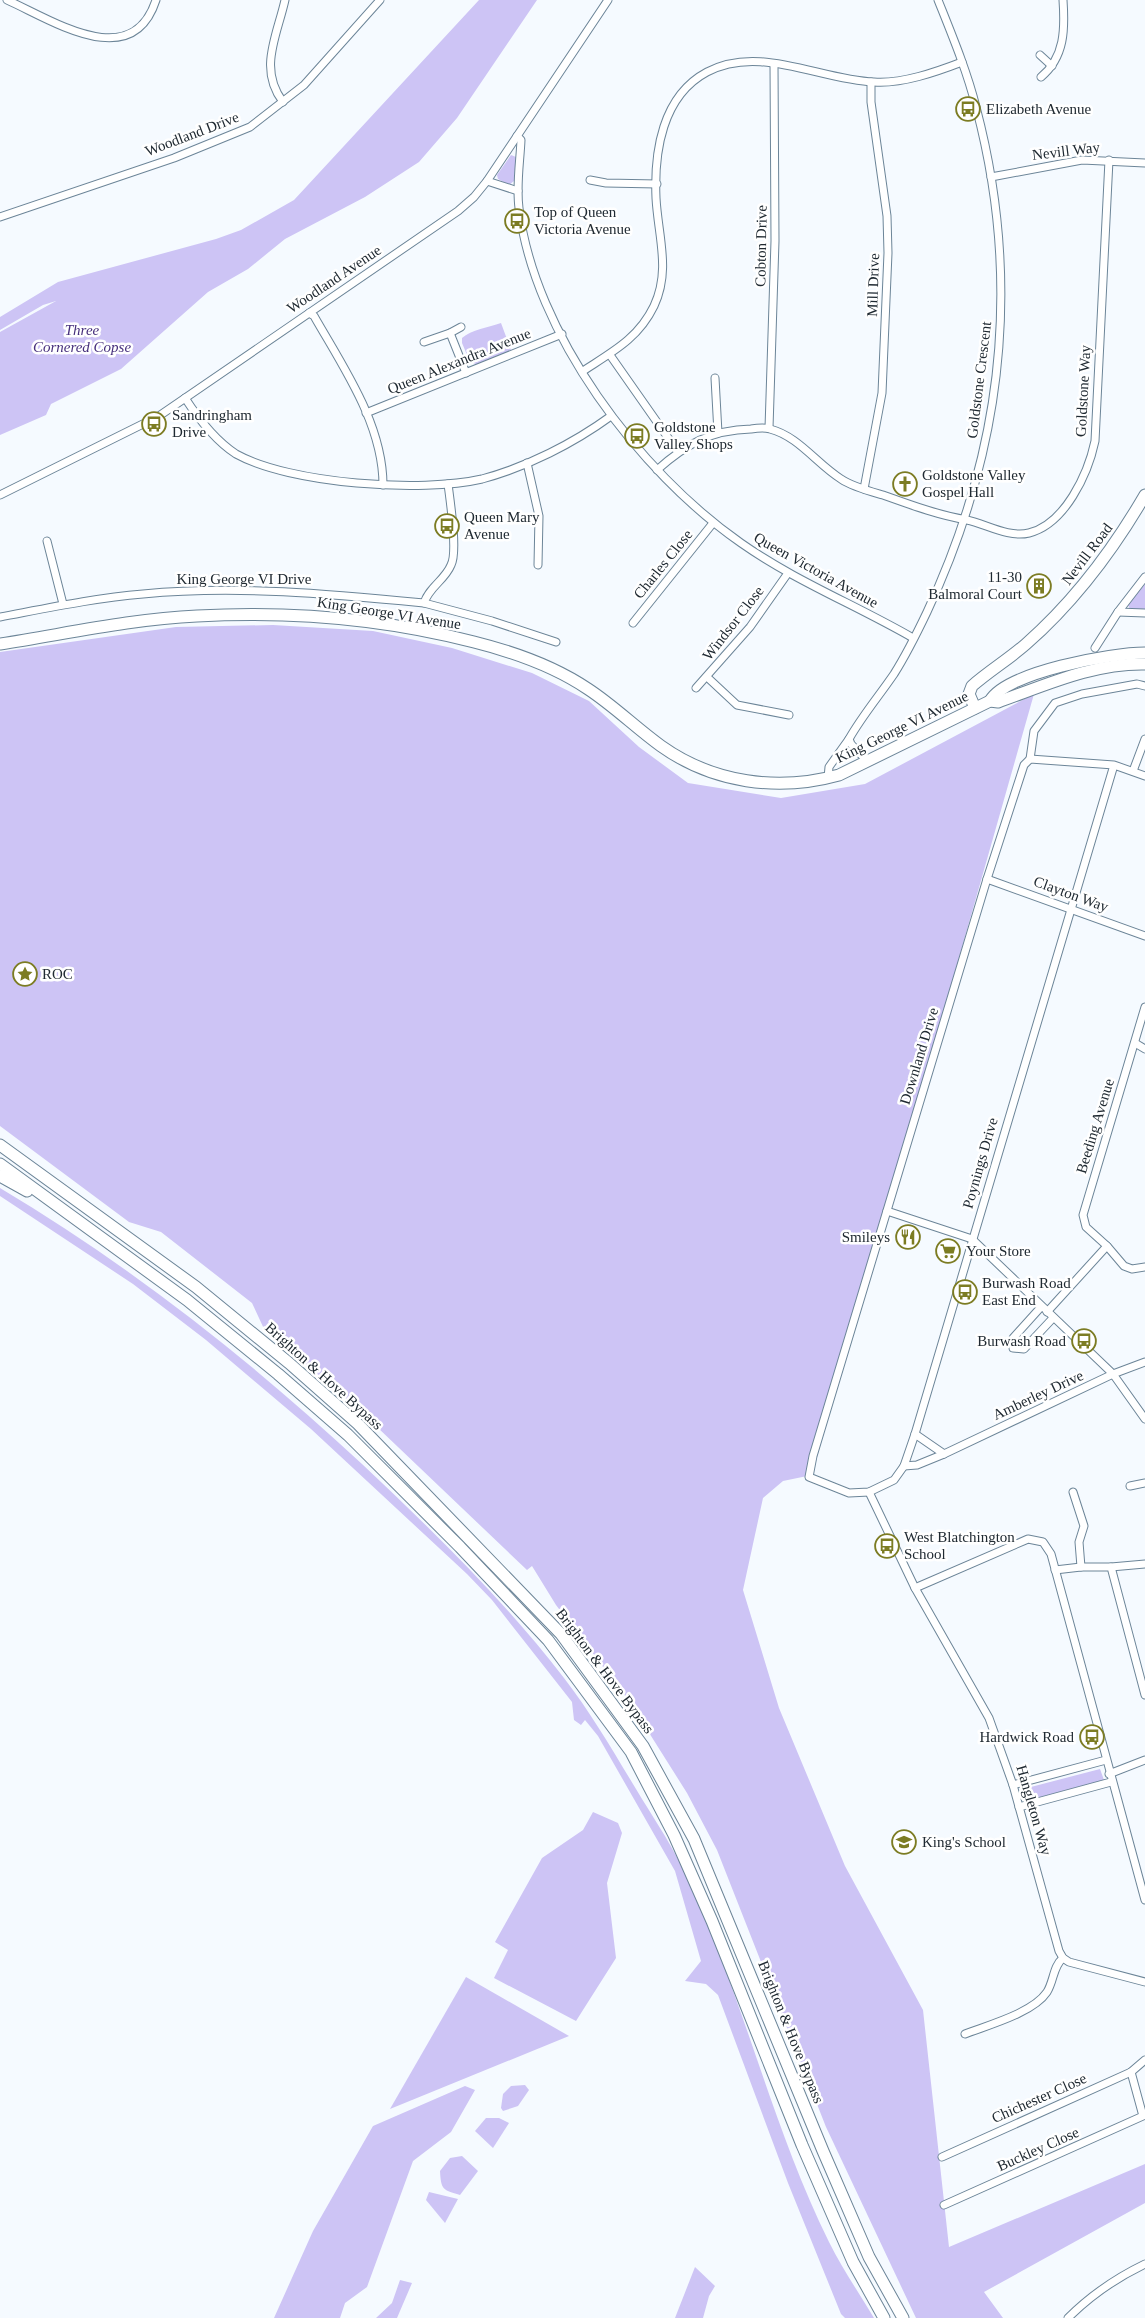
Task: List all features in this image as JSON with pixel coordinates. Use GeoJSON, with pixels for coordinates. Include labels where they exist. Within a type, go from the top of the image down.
{"type":"FeatureCollection","features":[{"type":"Feature","properties":{"kind":"main road","name":"Nevill Road"},"geometry":{"type":"LineString","coordinates":[[975,708],[969,694],[972,686],[1026,644],[1068,603],[1110,552],[1145,495]]}},
{"type":"Feature","properties":{"kind":"main road","name":"King George VI Avenue"},"geometry":{"type":"LineString","coordinates":[[0,644],[127,623],[196,616],[291,614],[392,626],[473,642],[516,654],[562,674],[601,698],[662,747],[713,773],[739,780],[773,784],[828,778],[868,762],[990,701],[998,702],[1082,671],[1143,659]]}},
{"type":"Feature","properties":{"kind":"main road"},"geometry":{"type":"LineString","coordinates":[[0,1137],[37,1170]]}},
{"type":"Feature","properties":{"kind":"main road","name":"Brighton & Hove Bypass"},"geometry":{"type":"LineString","coordinates":[[0,1145],[196,1287],[331,1400],[358,1424],[561,1634],[643,1746],[694,1839],[869,2257],[903,2318]]}},
{"type":"Feature","properties":{"kind":"main road","name":"Brighton & Hove Bypass"},"geometry":{"type":"LineString","coordinates":[[0,1164],[81,1221],[201,1311],[348,1435],[460,1547],[548,1640],[631,1752],[674,1835],[712,1921],[802,2144],[853,2262],[884,2318]]}},
{"type":"Feature","properties":{"kind":"main road"},"geometry":{"type":"LineString","coordinates":[[0,1176],[81,1221]]}},
{"type":"Feature","properties":{"kind":"street"},"geometry":{"type":"LineString","coordinates":[[7,0],[75,30],[110,39],[125,36],[140,27],[151,12],[156,0]]}},
{"type":"Feature","properties":{"kind":"street"},"geometry":{"type":"LineString","coordinates":[[283,102],[273,88],[269,68],[285,0]]}},
{"type":"Feature","properties":{"kind":"street","name":"Woodland Drive"},"geometry":{"type":"LineString","coordinates":[[0,217],[174,158],[250,127],[304,85],[380,0]]}},
{"type":"Feature","properties":{"kind":"street","name":"Woodland Avenue"},"geometry":{"type":"LineString","coordinates":[[0,496],[132,431],[185,398],[458,211],[474,197],[487,181],[608,0]]}},
{"type":"Feature","properties":{"kind":"street","name":"Goldstone Crescent"},"geometry":{"type":"LineString","coordinates":[[828,778],[829,767],[894,674],[927,613],[965,519],[987,441],[999,347],[1001,274],[992,177],[976,105],[938,0]]}},
{"type":"Feature","properties":{"kind":"street"},"geometry":{"type":"LineString","coordinates":[[1041,76],[1052,66],[1062,44],[1063,0]]}},
{"type":"Feature","properties":{"kind":"street"},"geometry":{"type":"LineString","coordinates":[[1040,55],[1052,66]]}},
{"type":"Feature","properties":{"kind":"street"},"geometry":{"type":"LineString","coordinates":[[582,371],[610,355],[631,339],[643,324],[660,288],[664,268],[656,184],[664,124],[672,104],[682,92],[704,73],[716,68],[750,62],[774,64],[871,82],[910,77],[962,62]]}},
{"type":"Feature","properties":{"kind":"street","name":"Cobton Drive"},"geometry":{"type":"LineString","coordinates":[[769,428],[776,241],[774,64]]}},
{"type":"Feature","properties":{"kind":"street","name":"Mill Drive"},"geometry":{"type":"LineString","coordinates":[[864,489],[882,393],[888,252],[887,216],[871,102],[871,82]]}},
{"type":"Feature","properties":{"kind":"street","name":"Queen Victoria Avenue"},"geometry":{"type":"LineString","coordinates":[[516,136],[521,140],[518,191],[521,223],[537,278],[562,334],[582,371],[611,416],[657,470],[713,523],[788,572],[913,638]]}},
{"type":"Feature","properties":{"kind":"street","name":"Nevill Way"},"geometry":{"type":"LineString","coordinates":[[992,177],[1074,161],[1109,160],[1145,163]]}},
{"type":"Feature","properties":{"kind":"street","name":"Goldstone Way"},"geometry":{"type":"LineString","coordinates":[[769,428],[796,443],[838,477],[864,489],[938,514],[965,519],[1015,534],[1028,534],[1042,528],[1068,502],[1089,460],[1095,434],[1109,160]]}},
{"type":"Feature","properties":{"kind":"street"},"geometry":{"type":"LineString","coordinates":[[590,180],[606,183],[656,184]]}},
{"type":"Feature","properties":{"kind":"street"},"geometry":{"type":"LineString","coordinates":[[487,181],[518,191]]}},
{"type":"Feature","properties":{"kind":"street"},"geometry":{"type":"LineString","coordinates":[[309,313],[314,316],[366,413],[378,448],[383,485]]}},
{"type":"Feature","properties":{"kind":"street"},"geometry":{"type":"LineString","coordinates":[[424,342],[461,327]]}},
{"type":"Feature","properties":{"kind":"street"},"geometry":{"type":"LineString","coordinates":[[450,333],[466,374]]}},
{"type":"Feature","properties":{"kind":"street","name":"Queen Alexandra Avenue"},"geometry":{"type":"LineString","coordinates":[[366,413],[562,334]]}},
{"type":"Feature","properties":{"kind":"street"},"geometry":{"type":"LineString","coordinates":[[610,355],[678,452]]}},
{"type":"Feature","properties":{"kind":"street"},"geometry":{"type":"LineString","coordinates":[[716,378],[718,433]]}},
{"type":"Feature","properties":{"kind":"street"},"geometry":{"type":"LineString","coordinates":[[185,398],[214,434],[234,452],[250,461],[311,477],[383,485],[448,484],[483,478],[527,463],[587,432],[611,416]]}},
{"type":"Feature","properties":{"kind":"street"},"geometry":{"type":"LineString","coordinates":[[657,470],[678,452],[697,440],[718,433],[769,428]]}},
{"type":"Feature","properties":{"kind":"street"},"geometry":{"type":"LineString","coordinates":[[527,463],[539,516],[538,566]]}},
{"type":"Feature","properties":{"kind":"street"},"geometry":{"type":"LineString","coordinates":[[424,603],[428,593],[446,574],[453,562],[448,484]]}},
{"type":"Feature","properties":{"kind":"street","name":"Charles Close"},"geometry":{"type":"LineString","coordinates":[[633,623],[713,523]]}},
{"type":"Feature","properties":{"kind":"street"},"geometry":{"type":"LineString","coordinates":[[47,540],[63,604]]}},
{"type":"Feature","properties":{"kind":"street","name":"Windsor Close"},"geometry":{"type":"LineString","coordinates":[[696,688],[750,627],[788,572]]}},
{"type":"Feature","properties":{"kind":"street"},"geometry":{"type":"LineString","coordinates":[[1095,648],[1118,612],[1145,577]]}},
{"type":"Feature","properties":{"kind":"street","name":"King George VI Drive"},"geometry":{"type":"LineString","coordinates":[[0,617],[63,604],[146,593],[239,591],[323,593],[424,603],[492,621],[556,642]]}},
{"type":"Feature","properties":{"kind":"street"},"geometry":{"type":"LineString","coordinates":[[1118,612],[1145,613]]}},
{"type":"Feature","properties":{"kind":"street"},"geometry":{"type":"LineString","coordinates":[[707,676],[738,705],[789,715]]}},
{"type":"Feature","properties":{"kind":"street","name":"Downland Drive"},"geometry":{"type":"LineString","coordinates":[[809,1476],[816,1447],[987,879],[1024,765],[1030,759],[1034,731],[1055,703],[1082,694],[1137,684],[1145,686]]}},
{"type":"Feature","properties":{"kind":"street"},"geometry":{"type":"LineString","coordinates":[[850,739],[851,744],[868,762]]}},
{"type":"Feature","properties":{"kind":"street"},"geometry":{"type":"LineString","coordinates":[[1133,771],[1145,739]]}},
{"type":"Feature","properties":{"kind":"street"},"geometry":{"type":"LineString","coordinates":[[1030,759],[1114,765],[1145,776]]}},
{"type":"Feature","properties":{"kind":"street","name":"Poynings Drive"},"geometry":{"type":"LineString","coordinates":[[809,1476],[849,1493],[869,1492],[894,1480],[904,1466],[1114,765]]}},
{"type":"Feature","properties":{"kind":"street","name":"Clayton Way"},"geometry":{"type":"LineString","coordinates":[[987,879],[1145,936]]}},
{"type":"Feature","properties":{"kind":"street","name":"Beeding Avenue"},"geometry":{"type":"LineString","coordinates":[[1145,1007],[1083,1215],[1086,1227],[1107,1246],[1124,1266],[1132,1269],[1145,1267]]}},
{"type":"Feature","properties":{"kind":"street"},"geometry":{"type":"LineString","coordinates":[[1135,1043],[1145,1048]]}},
{"type":"Feature","properties":{"kind":"street"},"geometry":{"type":"LineString","coordinates":[[887,1212],[972,1239],[1113,1374],[1145,1419]]}},
{"type":"Feature","properties":{"kind":"street"},"geometry":{"type":"LineString","coordinates":[[1053,1318],[1024,1349],[1013,1348],[1013,1338],[1107,1246]]}},
{"type":"Feature","properties":{"kind":"street","name":"Amberley Drive"},"geometry":{"type":"LineString","coordinates":[[904,1466],[917,1465],[944,1454],[1113,1374],[1145,1362]]}},
{"type":"Feature","properties":{"kind":"street"},"geometry":{"type":"LineString","coordinates":[[915,1434],[944,1454]]}},
{"type":"Feature","properties":{"kind":"street"},"geometry":{"type":"LineString","coordinates":[[1130,1486],[1145,1483]]}},
{"type":"Feature","properties":{"kind":"street","name":"Hangleton Way"},"geometry":{"type":"LineString","coordinates":[[869,1492],[915,1588],[989,1718],[1013,1786],[1059,1951],[1063,1958]]}},
{"type":"Feature","properties":{"kind":"street"},"geometry":{"type":"LineString","coordinates":[[1072,1492],[1084,1526],[1079,1542],[1082,1567]]}},
{"type":"Feature","properties":{"kind":"street"},"geometry":{"type":"LineString","coordinates":[[915,1588],[1028,1540],[1043,1542],[1051,1554],[1111,1782],[1145,1900]]}},
{"type":"Feature","properties":{"kind":"street"},"geometry":{"type":"LineString","coordinates":[[1055,1570],[1145,1564]]}},
{"type":"Feature","properties":{"kind":"street"},"geometry":{"type":"LineString","coordinates":[[1111,1566],[1145,1695]]}},
{"type":"Feature","properties":{"kind":"street"},"geometry":{"type":"LineString","coordinates":[[1013,1786],[1106,1760]]}},
{"type":"Feature","properties":{"kind":"street"},"geometry":{"type":"LineString","coordinates":[[1110,1774],[1145,1760]]}},
{"type":"Feature","properties":{"kind":"street"},"geometry":{"type":"LineString","coordinates":[[1019,1807],[1111,1782]]}},
{"type":"Feature","properties":{"kind":"street"},"geometry":{"type":"LineString","coordinates":[[965,2034],[1038,2003],[1046,1992],[1057,1962],[1063,1958],[1069,1962],[1145,1982]]}},
{"type":"Feature","properties":{"kind":"street","name":"Chichester Close"},"geometry":{"type":"LineString","coordinates":[[942,2157],[1131,2072],[1145,2060]]}},
{"type":"Feature","properties":{"kind":"street","name":"Buckley Close"},"geometry":{"type":"LineString","coordinates":[[944,2205],[1144,2116],[1131,2072]]}},
{"type":"Feature","properties":{"kind":"street"},"geometry":{"type":"LineString","coordinates":[[1068,2318],[1089,2298],[1123,2275],[1145,2264]]}},
{"type":"Feature","properties":{"kind":"green space","name":"Three Cornered Copse"},"geometry":{"type":"Polygon","coordinates":[[[479,0],[537,0],[457,118],[419,162],[365,197],[285,239],[248,269],[208,292],[121,369],[51,404],[46,415],[0,435],[0,332],[56,301],[43,305],[0,330],[0,317],[58,282],[216,239],[241,230],[294,200],[479,0]]]}},
{"type":"Feature","properties":{"kind":"green space"},"geometry":{"type":"Polygon","coordinates":[[[511,155],[516,157],[514,181],[509,185],[498,179],[497,175],[511,155]]]}},
{"type":"Feature","properties":{"kind":"green space"},"geometry":{"type":"Polygon","coordinates":[[[501,323],[511,350],[476,364],[470,362],[462,343],[462,338],[475,331],[501,323]]]}},
{"type":"Feature","properties":{"kind":"green space"},"geometry":{"type":"Polygon","coordinates":[[[1145,584],[1145,611],[1130,609],[1128,605],[1145,584]]]}},
{"type":"Feature","properties":{"kind":"green space"},"geometry":{"type":"Polygon","coordinates":[[[273,625],[373,631],[452,648],[532,673],[589,701],[639,747],[688,783],[781,798],[865,784],[1034,694],[812,1475],[783,1481],[763,1498],[743,1590],[779,1708],[845,1866],[923,2010],[949,2247],[1145,2164],[1145,2203],[984,2292],[1003,2318],[916,2318],[826,2127],[717,1850],[687,1793],[629,1701],[556,1605],[532,1566],[527,1570],[355,1406],[265,1331],[252,1303],[161,1232],[129,1222],[0,1126],[0,652],[176,627],[273,625]]]}},
{"type":"Feature","properties":{"kind":"green space"},"geometry":{"type":"Polygon","coordinates":[[[0,1188],[49,1218],[143,1282],[233,1352],[320,1425],[441,1541],[517,1621],[564,1678],[602,1732],[681,1865],[721,1958],[789,2149],[808,2196],[834,2252],[874,2318],[845,2318],[841,2314],[788,2183],[718,1995],[706,1984],[685,1981],[701,1961],[675,1871],[598,1736],[585,1720],[581,1725],[574,1720],[572,1702],[492,1600],[467,1574],[311,1429],[206,1340],[133,1284],[0,1196],[0,1188]]]}},
{"type":"Feature","properties":{"kind":"green space"},"geometry":{"type":"Polygon","coordinates":[[[1100,1769],[1104,1780],[1029,1800],[1027,1788],[1100,1769]]]}},
{"type":"Feature","properties":{"kind":"green space"},"geometry":{"type":"Polygon","coordinates":[[[593,1812],[618,1823],[622,1833],[607,1883],[616,1958],[576,2021],[494,1978],[508,1950],[495,1942],[542,1858],[583,1830],[593,1812]]]}},
{"type":"Feature","properties":{"kind":"green space"},"geometry":{"type":"Polygon","coordinates":[[[466,1977],[569,2036],[390,2109],[466,1977]]]}},
{"type":"Feature","properties":{"kind":"green space"},"geometry":{"type":"Polygon","coordinates":[[[525,2085],[529,2090],[518,2106],[503,2111],[501,2108],[503,2094],[511,2086],[525,2085]]]}},
{"type":"Feature","properties":{"kind":"green space"},"geometry":{"type":"Polygon","coordinates":[[[465,2086],[475,2090],[451,2132],[413,2161],[367,2287],[345,2303],[340,2318],[274,2318],[313,2231],[373,2126],[465,2086]]]}},
{"type":"Feature","properties":{"kind":"green space"},"geometry":{"type":"Polygon","coordinates":[[[486,2118],[499,2118],[509,2123],[493,2148],[475,2131],[486,2118]]]}},
{"type":"Feature","properties":{"kind":"green space"},"geometry":{"type":"Polygon","coordinates":[[[462,2156],[478,2171],[460,2195],[446,2190],[442,2186],[440,2171],[450,2158],[462,2156]]]}},
{"type":"Feature","properties":{"kind":"green space"},"geometry":{"type":"Polygon","coordinates":[[[429,2192],[458,2199],[445,2223],[426,2200],[429,2192]]]}},
{"type":"Feature","properties":{"kind":"green space"},"geometry":{"type":"Polygon","coordinates":[[[695,2267],[715,2286],[709,2296],[703,2318],[675,2318],[695,2267]]]}},
{"type":"Feature","properties":{"kind":"green space"},"geometry":{"type":"Polygon","coordinates":[[[400,2280],[412,2283],[397,2318],[376,2318],[392,2303],[400,2280]]]}},
{"type":"Feature","properties":{"kind":"place","name":"Elizabeth Avenue"},"geometry":{"type":"Point","coordinates":[968,109]}},
{"type":"Feature","properties":{"kind":"place","name":"Top of Queen Victoria Avenue"},"geometry":{"type":"Point","coordinates":[517,221]}},
{"type":"Feature","properties":{"kind":"place","name":"Sandringham Drive"},"geometry":{"type":"Point","coordinates":[154,424]}},
{"type":"Feature","properties":{"kind":"place","name":"Goldstone Valley Shops"},"geometry":{"type":"Point","coordinates":[637,436]}},
{"type":"Feature","properties":{"kind":"place","name":"Goldstone Valley Gospel Hall"},"geometry":{"type":"Point","coordinates":[905,484]}},
{"type":"Feature","properties":{"kind":"place","name":"Queen Mary Avenue"},"geometry":{"type":"Point","coordinates":[447,526]}},
{"type":"Feature","properties":{"kind":"place","name":"11-30 Balmoral Court"},"geometry":{"type":"Point","coordinates":[1039,586]}},
{"type":"Feature","properties":{"kind":"place","name":"ROC"},"geometry":{"type":"Point","coordinates":[25,974]}},
{"type":"Feature","properties":{"kind":"place","name":"Smileys"},"geometry":{"type":"Point","coordinates":[908,1237]}},
{"type":"Feature","properties":{"kind":"place","name":"Your Store"},"geometry":{"type":"Point","coordinates":[948,1251]}},
{"type":"Feature","properties":{"kind":"place","name":"Burwash Road East End"},"geometry":{"type":"Point","coordinates":[965,1292]}},
{"type":"Feature","properties":{"kind":"place","name":"Burwash Road"},"geometry":{"type":"Point","coordinates":[1084,1341]}},
{"type":"Feature","properties":{"kind":"place","name":"West Blatchington School"},"geometry":{"type":"Point","coordinates":[887,1546]}},
{"type":"Feature","properties":{"kind":"place","name":"Hardwick Road"},"geometry":{"type":"Point","coordinates":[1092,1737]}},
{"type":"Feature","properties":{"kind":"place","name":"King's School"},"geometry":{"type":"Point","coordinates":[904,1842]}}]}
